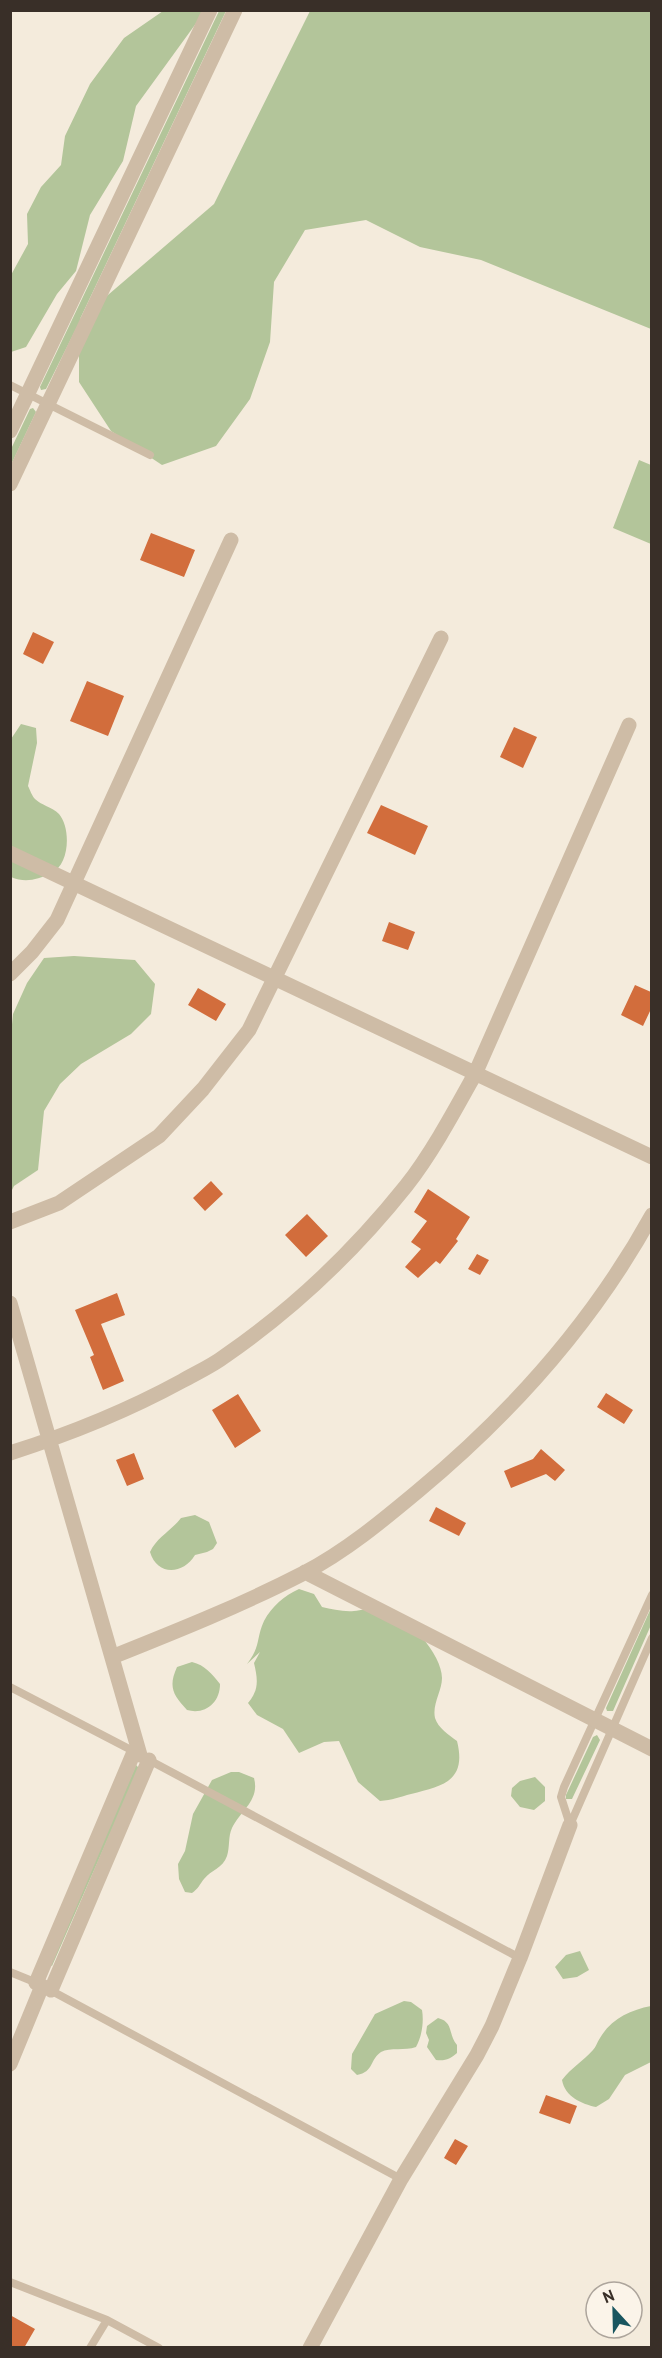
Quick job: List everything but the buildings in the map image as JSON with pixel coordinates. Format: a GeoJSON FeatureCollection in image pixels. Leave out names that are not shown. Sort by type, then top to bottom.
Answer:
{"type":"FeatureCollection","features":[{"type":"Feature","properties":{"kind":"street"},"geometry":{"type":"LineString","coordinates":[[10,431],[210,10]]}},
{"type":"Feature","properties":{"kind":"street"},"geometry":{"type":"LineString","coordinates":[[10,484],[235,10]]}},
{"type":"Feature","properties":{"kind":"street"},"geometry":{"type":"LineString","coordinates":[[10,974],[32,952],[57,920],[231,540]]}},
{"type":"Feature","properties":{"kind":"street"},"geometry":{"type":"LineString","coordinates":[[10,1222],[59,1203],[159,1136],[203,1089],[249,1030],[441,638]]}},
{"type":"Feature","properties":{"kind":"street"},"geometry":{"type":"LineString","coordinates":[[10,1453],[119,1413],[223,1358],[273,1321],[320,1280],[407,1184],[457,1107],[475,1074],[629,725]]}},
{"type":"Feature","properties":{"kind":"street"},"geometry":{"type":"LineString","coordinates":[[10,853],[651,1157]]}},
{"type":"Feature","properties":{"kind":"street"},"geometry":{"type":"LineString","coordinates":[[112,1657],[223,1611],[305,1572],[378,1525],[449,1466],[537,1379],[586,1319],[631,1253],[651,1215]]}},
{"type":"Feature","properties":{"kind":"street"},"geometry":{"type":"LineString","coordinates":[[10,1303],[141,1755],[10,2064]]}},
{"type":"Feature","properties":{"kind":"street"},"geometry":{"type":"LineString","coordinates":[[305,1572],[651,1749]]}},
{"type":"Feature","properties":{"kind":"street"},"geometry":{"type":"LineString","coordinates":[[310,2348],[401,2179],[477,2055],[492,2026],[570,1824]]}},
{"type":"Feature","properties":{"kind":"lane"},"geometry":{"type":"LineString","coordinates":[[10,385],[150,455]]}},
{"type":"Feature","properties":{"kind":"lane"},"geometry":{"type":"LineString","coordinates":[[570,1824],[561,1797],[651,1595]]}},
{"type":"Feature","properties":{"kind":"lane"},"geometry":{"type":"LineString","coordinates":[[570,1824],[651,1638]]}},
{"type":"Feature","properties":{"kind":"lane"},"geometry":{"type":"LineString","coordinates":[[10,1687],[520,1958]]}},
{"type":"Feature","properties":{"kind":"lane"},"geometry":{"type":"LineString","coordinates":[[10,1972],[43,1986],[401,2179]]}},
{"type":"Feature","properties":{"kind":"lane"},"geometry":{"type":"LineString","coordinates":[[10,2282],[107,2320],[159,2348]]}},
{"type":"Feature","properties":{"kind":"lane"},"geometry":{"type":"LineString","coordinates":[[90,2348],[107,2320]]}},
{"type":"Feature","properties":{"kind":"green space"},"geometry":{"type":"Polygon","coordinates":[[[163,11],[205,11],[136,106],[123,161],[90,215],[76,271],[57,294],[26,347],[11,352],[11,275],[28,244],[27,214],[41,187],[61,165],[65,136],[90,84],[124,38],[163,11]]]}},
{"type":"Feature","properties":{"kind":"green space"},"geometry":{"type":"Polygon","coordinates":[[[219,11],[226,11],[80,319],[214,204],[310,11],[651,11],[651,329],[481,260],[420,247],[366,220],[305,230],[274,282],[270,342],[250,399],[216,446],[162,465],[111,431],[79,382],[79,323],[46,389],[41,390],[40,387],[219,11]]]}},
{"type":"Feature","properties":{"kind":"green space"},"geometry":{"type":"Polygon","coordinates":[[[33,408],[36,412],[11,465],[11,449],[30,409],[33,408]]]}},
{"type":"Feature","properties":{"kind":"green space"},"geometry":{"type":"Polygon","coordinates":[[[639,460],[651,465],[651,544],[613,528],[639,460]]]}},
{"type":"Feature","properties":{"kind":"green space"},"geometry":{"type":"Polygon","coordinates":[[[21,724],[36,728],[37,743],[28,786],[35,799],[59,814],[63,820],[67,837],[65,855],[57,869],[31,880],[11,877],[11,739],[21,724]]]}},
{"type":"Feature","properties":{"kind":"green space"},"geometry":{"type":"Polygon","coordinates":[[[74,956],[135,960],[155,984],[151,1014],[131,1034],[81,1064],[60,1084],[44,1111],[38,1170],[14,1186],[11,1192],[10,1045],[13,1014],[27,983],[44,958],[74,956]]]}},
{"type":"Feature","properties":{"kind":"green space"},"geometry":{"type":"Polygon","coordinates":[[[195,1515],[209,1522],[217,1543],[213,1549],[195,1555],[184,1566],[171,1570],[164,1569],[153,1560],[150,1552],[160,1538],[181,1518],[195,1515]]]}},
{"type":"Feature","properties":{"kind":"green space"},"geometry":{"type":"Polygon","coordinates":[[[299,1589],[314,1594],[322,1607],[346,1611],[386,1609],[404,1619],[430,1647],[442,1678],[434,1713],[436,1722],[457,1741],[459,1754],[459,1765],[450,1780],[433,1788],[380,1801],[358,1782],[339,1741],[324,1742],[299,1753],[283,1729],[257,1715],[248,1703],[256,1689],[254,1663],[260,1652],[247,1664],[254,1652],[267,1616],[279,1602],[299,1589]]]}},
{"type":"Feature","properties":{"kind":"green space"},"geometry":{"type":"Polygon","coordinates":[[[651,1608],[651,1625],[613,1711],[607,1711],[606,1708],[651,1608]]]}},
{"type":"Feature","properties":{"kind":"green space"},"geometry":{"type":"Polygon","coordinates":[[[192,1662],[211,1673],[220,1684],[214,1702],[200,1711],[187,1710],[173,1690],[177,1667],[192,1662]]]}},
{"type":"Feature","properties":{"kind":"green space"},"geometry":{"type":"Polygon","coordinates":[[[597,1735],[600,1740],[572,1799],[566,1799],[593,1737],[597,1735]]]}},
{"type":"Feature","properties":{"kind":"green space"},"geometry":{"type":"Polygon","coordinates":[[[136,1765],[139,1768],[52,1966],[50,1965],[136,1765]]]}},
{"type":"Feature","properties":{"kind":"green space"},"geometry":{"type":"Polygon","coordinates":[[[231,1772],[239,1772],[254,1778],[252,1799],[232,1828],[225,1860],[192,1893],[185,1892],[179,1879],[178,1864],[185,1851],[193,1814],[212,1780],[231,1772]]]}},
{"type":"Feature","properties":{"kind":"green space"},"geometry":{"type":"Polygon","coordinates":[[[535,1777],[545,1787],[545,1801],[534,1810],[520,1807],[511,1796],[512,1788],[520,1781],[535,1777]]]}},
{"type":"Feature","properties":{"kind":"green space"},"geometry":{"type":"Polygon","coordinates":[[[580,1951],[589,1970],[577,1977],[563,1979],[555,1967],[566,1955],[580,1951]]]}},
{"type":"Feature","properties":{"kind":"green space"},"geometry":{"type":"Polygon","coordinates":[[[404,2001],[411,2002],[422,2010],[422,2029],[416,2047],[381,2052],[366,2071],[357,2075],[351,2069],[352,2054],[375,2014],[404,2001]]]}},
{"type":"Feature","properties":{"kind":"green space"},"geometry":{"type":"Polygon","coordinates":[[[651,2006],[651,2062],[625,2075],[609,2099],[596,2107],[580,2102],[570,2095],[562,2080],[593,2050],[604,2031],[629,2013],[651,2006]]]}},
{"type":"Feature","properties":{"kind":"green space"},"geometry":{"type":"Polygon","coordinates":[[[438,2018],[449,2026],[457,2045],[457,2053],[445,2060],[436,2060],[427,2047],[429,2040],[426,2033],[427,2026],[438,2018]]]}}]}
